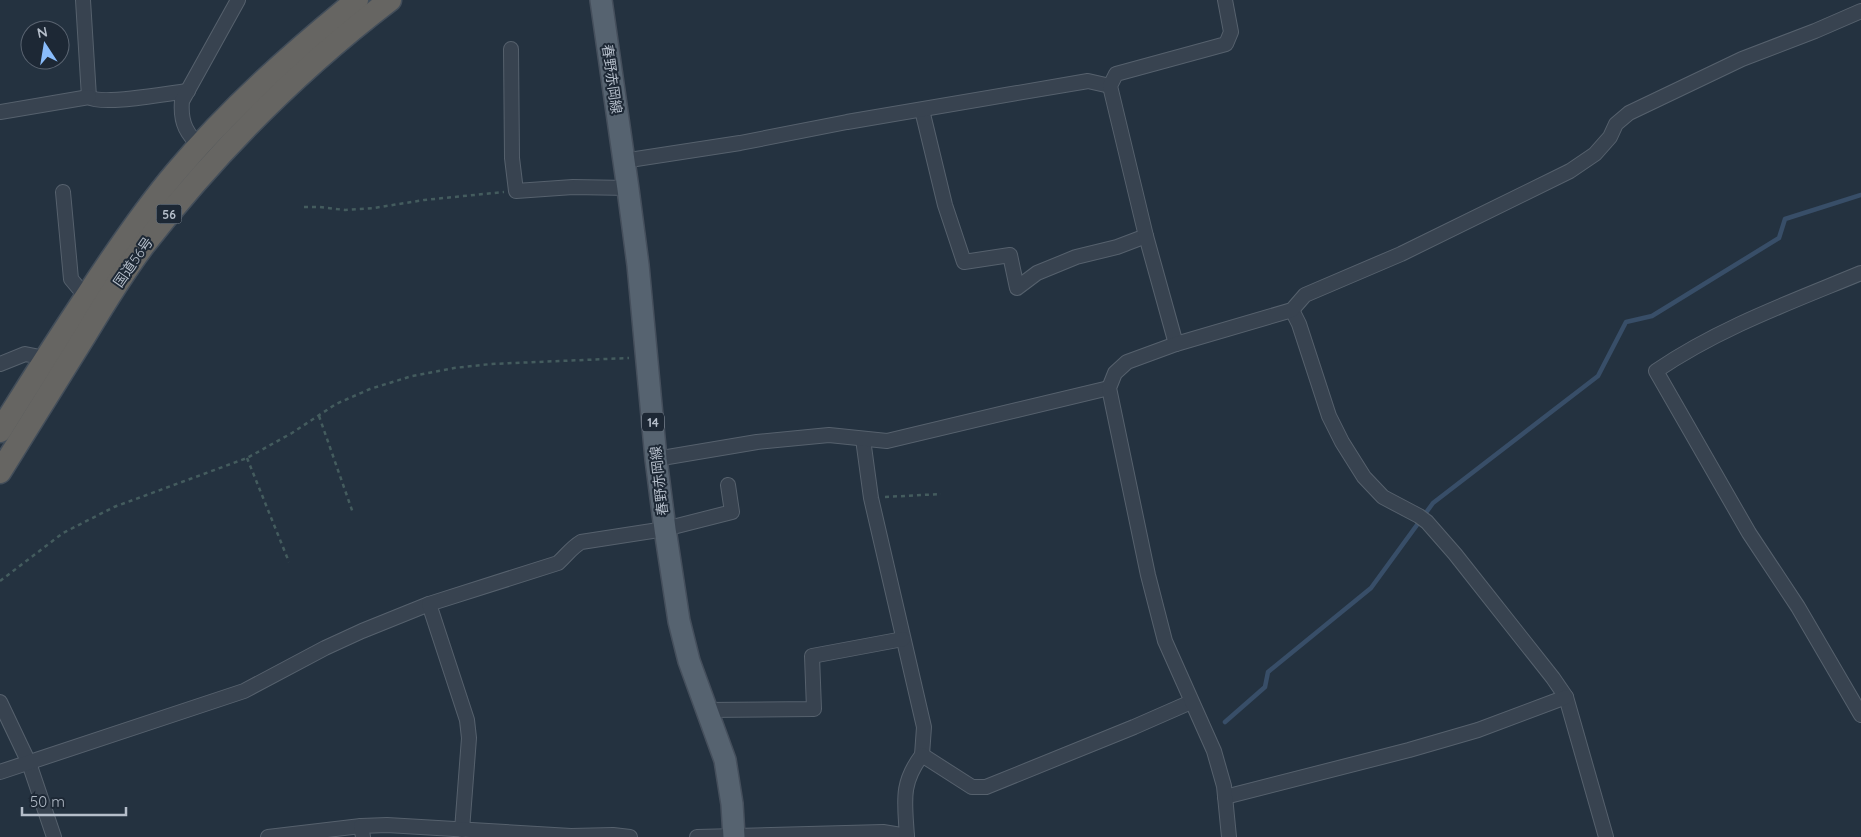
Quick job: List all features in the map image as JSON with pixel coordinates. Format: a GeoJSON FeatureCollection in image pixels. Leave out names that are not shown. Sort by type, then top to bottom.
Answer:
{"type":"FeatureCollection","features":[{"type":"Feature","properties":{"kind":"highway","name":"国道56号"},"geometry":{"type":"LineString","coordinates":[[0,472],[143,246],[249,93],[310,38],[357,0]]}},
{"type":"Feature","properties":{"kind":"highway","name":"国道56号"},"geometry":{"type":"LineString","coordinates":[[0,431],[45,358],[128,232],[206,154],[266,108],[329,51],[390,0]]}},
{"type":"Feature","properties":{"kind":"main road","name":"春野赤岡線"},"geometry":{"type":"LineString","coordinates":[[601,0],[628,188],[647,357],[656,459],[679,621],[689,661],[725,760],[732,804],[734,837]]}},
{"type":"Feature","properties":{"kind":"street"},"geometry":{"type":"LineString","coordinates":[[83,0],[89,97]]}},
{"type":"Feature","properties":{"kind":"street"},"geometry":{"type":"LineString","coordinates":[[206,154],[187,132],[181,116],[182,102],[238,0]]}},
{"type":"Feature","properties":{"kind":"street"},"geometry":{"type":"LineString","coordinates":[[1176,344],[1146,236],[1110,86],[1116,74],[1226,44],[1231,32],[1224,0]]}},
{"type":"Feature","properties":{"kind":"street"},"geometry":{"type":"LineString","coordinates":[[1230,837],[1224,786],[1214,751],[1165,641],[1148,576],[1109,388],[1115,373],[1127,362],[1176,344],[1292,310],[1305,295],[1402,254],[1570,170],[1595,154],[1610,137],[1616,124],[1628,113],[1742,59],[1861,11]]}},
{"type":"Feature","properties":{"kind":"street"},"geometry":{"type":"LineString","coordinates":[[511,49],[512,158],[516,191],[573,187],[628,188]]}},
{"type":"Feature","properties":{"kind":"street"},"geometry":{"type":"LineString","coordinates":[[623,161],[740,143],[846,122],[1088,81],[1110,86]]}},
{"type":"Feature","properties":{"kind":"street"},"geometry":{"type":"LineString","coordinates":[[0,112],[89,97],[94,100],[118,100],[188,91]]}},
{"type":"Feature","properties":{"kind":"street"},"geometry":{"type":"LineString","coordinates":[[922,110],[945,205],[964,262],[1010,255],[1017,288],[1037,273],[1052,266],[1076,257],[1117,247],[1146,236]]}},
{"type":"Feature","properties":{"kind":"street"},"geometry":{"type":"LineString","coordinates":[[63,192],[71,279],[86,297]]}},
{"type":"Feature","properties":{"kind":"street"},"geometry":{"type":"LineString","coordinates":[[1861,273],[1738,325],[1682,353],[1656,371],[1749,533],[1798,608],[1861,715]]}},
{"type":"Feature","properties":{"kind":"street"},"geometry":{"type":"LineString","coordinates":[[1292,310],[1299,324],[1329,416],[1342,442],[1364,477],[1383,497],[1423,519],[1455,554],[1566,697],[1606,837]]}},
{"type":"Feature","properties":{"kind":"street"},"geometry":{"type":"LineString","coordinates":[[0,364],[26,354],[45,358]]}},
{"type":"Feature","properties":{"kind":"street"},"geometry":{"type":"LineString","coordinates":[[656,459],[757,442],[829,435],[887,441],[1109,388]]}},
{"type":"Feature","properties":{"kind":"street"},"geometry":{"type":"LineString","coordinates":[[696,837],[883,832],[907,837],[904,792],[912,768],[922,754],[924,727],[871,498],[863,439]]}},
{"type":"Feature","properties":{"kind":"street"},"geometry":{"type":"LineString","coordinates":[[0,772],[244,691],[325,648],[362,631],[429,604],[558,563],[571,548],[581,542],[665,529],[732,512],[728,485]]}},
{"type":"Feature","properties":{"kind":"street"},"geometry":{"type":"LineString","coordinates":[[429,604],[467,720],[469,738],[462,830]]}},
{"type":"Feature","properties":{"kind":"street"},"geometry":{"type":"LineString","coordinates":[[707,710],[814,708],[812,656],[903,640]]}},
{"type":"Feature","properties":{"kind":"street"},"geometry":{"type":"LineString","coordinates":[[1226,797],[1478,730],[1566,697]]}},
{"type":"Feature","properties":{"kind":"street"},"geometry":{"type":"LineString","coordinates":[[0,702],[28,763],[54,837]]}},
{"type":"Feature","properties":{"kind":"street"},"geometry":{"type":"LineString","coordinates":[[922,754],[972,787],[986,787],[1191,702]]}},
{"type":"Feature","properties":{"kind":"street"},"geometry":{"type":"LineString","coordinates":[[268,837],[362,832],[387,825],[570,836],[613,835],[630,837]]}},
{"type":"Feature","properties":{"kind":"path"},"geometry":{"type":"LineString","coordinates":[[304,207],[345,210],[516,191]]}},
{"type":"Feature","properties":{"kind":"path"},"geometry":{"type":"LineString","coordinates":[[0,581],[63,532],[114,507],[247,458],[292,434],[336,404],[370,390],[412,376],[454,368],[491,364],[647,357]]}},
{"type":"Feature","properties":{"kind":"path"},"geometry":{"type":"LineString","coordinates":[[318,416],[353,513]]}},
{"type":"Feature","properties":{"kind":"path"},"geometry":{"type":"LineString","coordinates":[[247,458],[289,562]]}},
{"type":"Feature","properties":{"kind":"path"},"geometry":{"type":"LineString","coordinates":[[871,498],[941,494]]}},
{"type":"Feature","properties":{"kind":"waterway"},"geometry":{"type":"LineString","coordinates":[[1225,722],[1265,687],[1268,672],[1371,588],[1433,503],[1598,376],[1626,322],[1652,316],[1779,238],[1785,219],[1861,195]]}}]}
